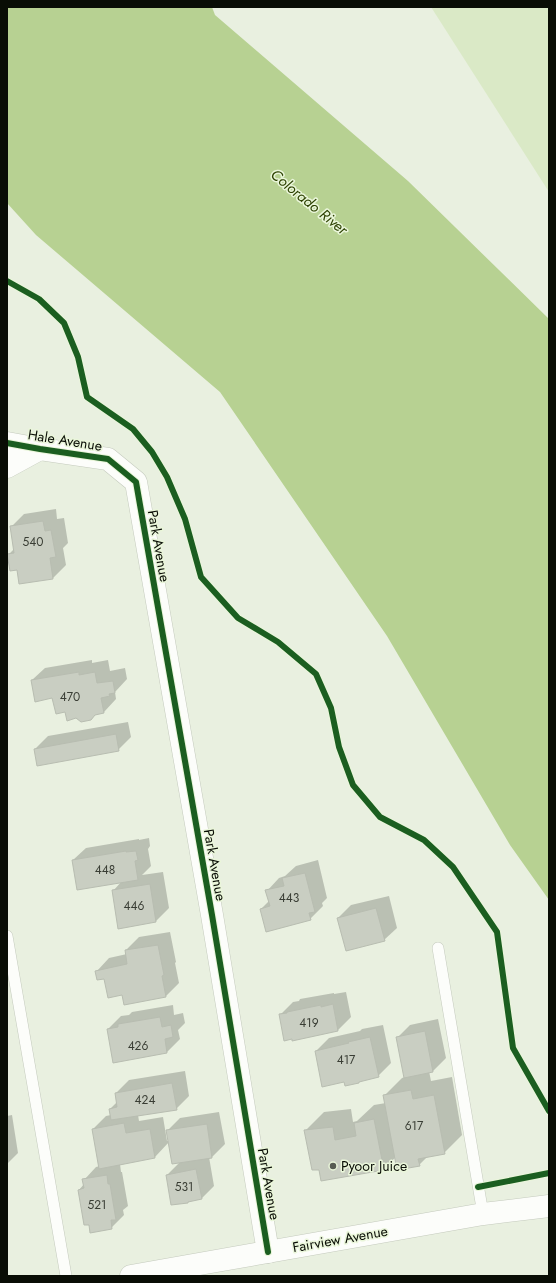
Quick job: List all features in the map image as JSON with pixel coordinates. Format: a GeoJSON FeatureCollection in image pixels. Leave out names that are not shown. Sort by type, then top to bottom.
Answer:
{"type":"FeatureCollection","features":[{"type":"Feature","properties":{"kind":"street","name":"Hale Avenue"},"geometry":{"type":"LineString","coordinates":[[7,443],[108,459],[136,482]]}},
{"type":"Feature","properties":{"kind":"street","name":"Hale Avenue"},"geometry":{"type":"LineString","coordinates":[[7,467],[40,449]]}},
{"type":"Feature","properties":{"kind":"street","name":"Park Avenue"},"geometry":{"type":"LineString","coordinates":[[136,482],[212,915],[268,1252]]}},
{"type":"Feature","properties":{"kind":"street","name":"Fairview Avenue"},"geometry":{"type":"LineString","coordinates":[[131,1276],[483,1214],[549,1206]]}},
{"type":"Feature","properties":{"kind":"lane"},"geometry":{"type":"LineString","coordinates":[[7,936],[66,1276]]}},
{"type":"Feature","properties":{"kind":"lane"},"geometry":{"type":"LineString","coordinates":[[438,948],[483,1214]]}},
{"type":"Feature","properties":{"kind":"path"},"geometry":{"type":"LineString","coordinates":[[478,1186],[549,1173]]}},
{"type":"Feature","properties":{"kind":"shaded area"},"geometry":{"type":"Polygon","coordinates":[[[431,7],[549,7],[549,192],[431,7]]]}},
{"type":"Feature","properties":{"kind":"water","name":"Colorado River"},"geometry":{"type":"Polygon","coordinates":[[[7,7],[212,7],[215,15],[408,181],[549,319],[549,900],[510,845],[387,636],[220,392],[36,235],[7,203],[7,7]]]}},
{"type":"Feature","properties":{"kind":"building"},"geometry":{"type":"Polygon","coordinates":[[[43,521],[45,531],[51,530],[56,557],[50,558],[53,579],[19,584],[17,570],[10,571],[7,554],[14,553],[10,526],[43,521]]]}},
{"type":"Feature","properties":{"kind":"building"},"geometry":{"type":"Polygon","coordinates":[[[79,672],[79,675],[95,672],[97,683],[113,681],[115,693],[101,698],[104,713],[95,715],[91,720],[81,722],[76,718],[67,721],[65,712],[56,714],[52,698],[35,702],[31,680],[79,672]]]}},
{"type":"Feature","properties":{"kind":"building"},"geometry":{"type":"Polygon","coordinates":[[[116,734],[119,751],[37,766],[34,749],[116,734]]]}},
{"type":"Feature","properties":{"kind":"building"},"geometry":{"type":"Polygon","coordinates":[[[126,851],[136,851],[138,860],[135,861],[138,880],[77,890],[72,860],[126,851]]]}},
{"type":"Feature","properties":{"kind":"building"},"geometry":{"type":"Polygon","coordinates":[[[305,873],[315,912],[309,913],[311,920],[266,932],[260,909],[270,906],[265,890],[284,886],[282,878],[305,873]]]}},
{"type":"Feature","properties":{"kind":"building"},"geometry":{"type":"Polygon","coordinates":[[[150,884],[156,922],[118,929],[112,890],[150,884]]]}},
{"type":"Feature","properties":{"kind":"building"},"geometry":{"type":"Polygon","coordinates":[[[376,908],[385,941],[346,951],[337,918],[376,908]]]}},
{"type":"Feature","properties":{"kind":"building"},"geometry":{"type":"Polygon","coordinates":[[[158,945],[164,975],[162,976],[166,997],[124,1005],[122,995],[108,998],[104,979],[97,980],[95,971],[127,964],[125,950],[158,945]]]}},
{"type":"Feature","properties":{"kind":"building"},"geometry":{"type":"Polygon","coordinates":[[[333,1004],[338,1031],[292,1041],[292,1039],[284,1041],[279,1014],[321,1005],[321,1007],[333,1004]]]}},
{"type":"Feature","properties":{"kind":"building"},"geometry":{"type":"Polygon","coordinates":[[[160,1017],[162,1027],[171,1025],[173,1037],[165,1039],[167,1053],[113,1063],[107,1029],[118,1027],[118,1024],[160,1017]]]}},
{"type":"Feature","properties":{"kind":"building"},"geometry":{"type":"Polygon","coordinates":[[[425,1031],[433,1072],[404,1078],[396,1037],[425,1031]]]}},
{"type":"Feature","properties":{"kind":"building"},"geometry":{"type":"Polygon","coordinates":[[[370,1037],[379,1077],[345,1086],[344,1082],[322,1087],[315,1051],[370,1037]]]}},
{"type":"Feature","properties":{"kind":"building"},"geometry":{"type":"Polygon","coordinates":[[[172,1083],[177,1110],[111,1120],[109,1109],[117,1107],[115,1093],[172,1083]]]}},
{"type":"Feature","properties":{"kind":"building"},"geometry":{"type":"Polygon","coordinates":[[[411,1090],[413,1099],[434,1095],[445,1154],[418,1159],[420,1166],[397,1170],[383,1095],[411,1090]]]}},
{"type":"Feature","properties":{"kind":"building"},"geometry":{"type":"Polygon","coordinates":[[[374,1119],[384,1170],[321,1181],[319,1170],[312,1170],[304,1130],[333,1127],[335,1140],[356,1136],[354,1123],[374,1119]]]}},
{"type":"Feature","properties":{"kind":"building"},"geometry":{"type":"Polygon","coordinates":[[[124,1123],[126,1133],[150,1129],[155,1158],[99,1169],[92,1129],[124,1123]]]}},
{"type":"Feature","properties":{"kind":"building"},"geometry":{"type":"Polygon","coordinates":[[[207,1124],[212,1158],[172,1164],[166,1130],[207,1124]]]}},
{"type":"Feature","properties":{"kind":"building"},"geometry":{"type":"Polygon","coordinates":[[[196,1169],[202,1199],[188,1203],[171,1205],[166,1175],[196,1169]]]}},
{"type":"Feature","properties":{"kind":"building"},"geometry":{"type":"Polygon","coordinates":[[[107,1175],[116,1220],[111,1220],[112,1229],[90,1233],[89,1225],[84,1225],[78,1190],[84,1188],[82,1179],[107,1175]]]}},
{"type":"Feature","properties":{"kind":"cycle path"},"geometry":{"type":"LineString","coordinates":[[7,281],[39,299],[64,323],[78,357],[87,397],[133,429],[152,452],[167,477],[185,519],[201,577],[238,618],[278,642],[316,674],[331,708],[339,747],[353,785],[380,817],[424,840],[453,867],[497,932],[513,1048],[549,1111]]}},
{"type":"Feature","properties":{"kind":"cycle path"},"geometry":{"type":"LineString","coordinates":[[7,443],[108,459],[136,482],[212,915],[268,1252]]}},
{"type":"Feature","properties":{"kind":"cycle path"},"geometry":{"type":"LineString","coordinates":[[478,1187],[549,1173]]}},
{"type":"Feature","properties":{"kind":"place","name":"Pyoor Juice"},"geometry":{"type":"Point","coordinates":[333,1166]}}]}
